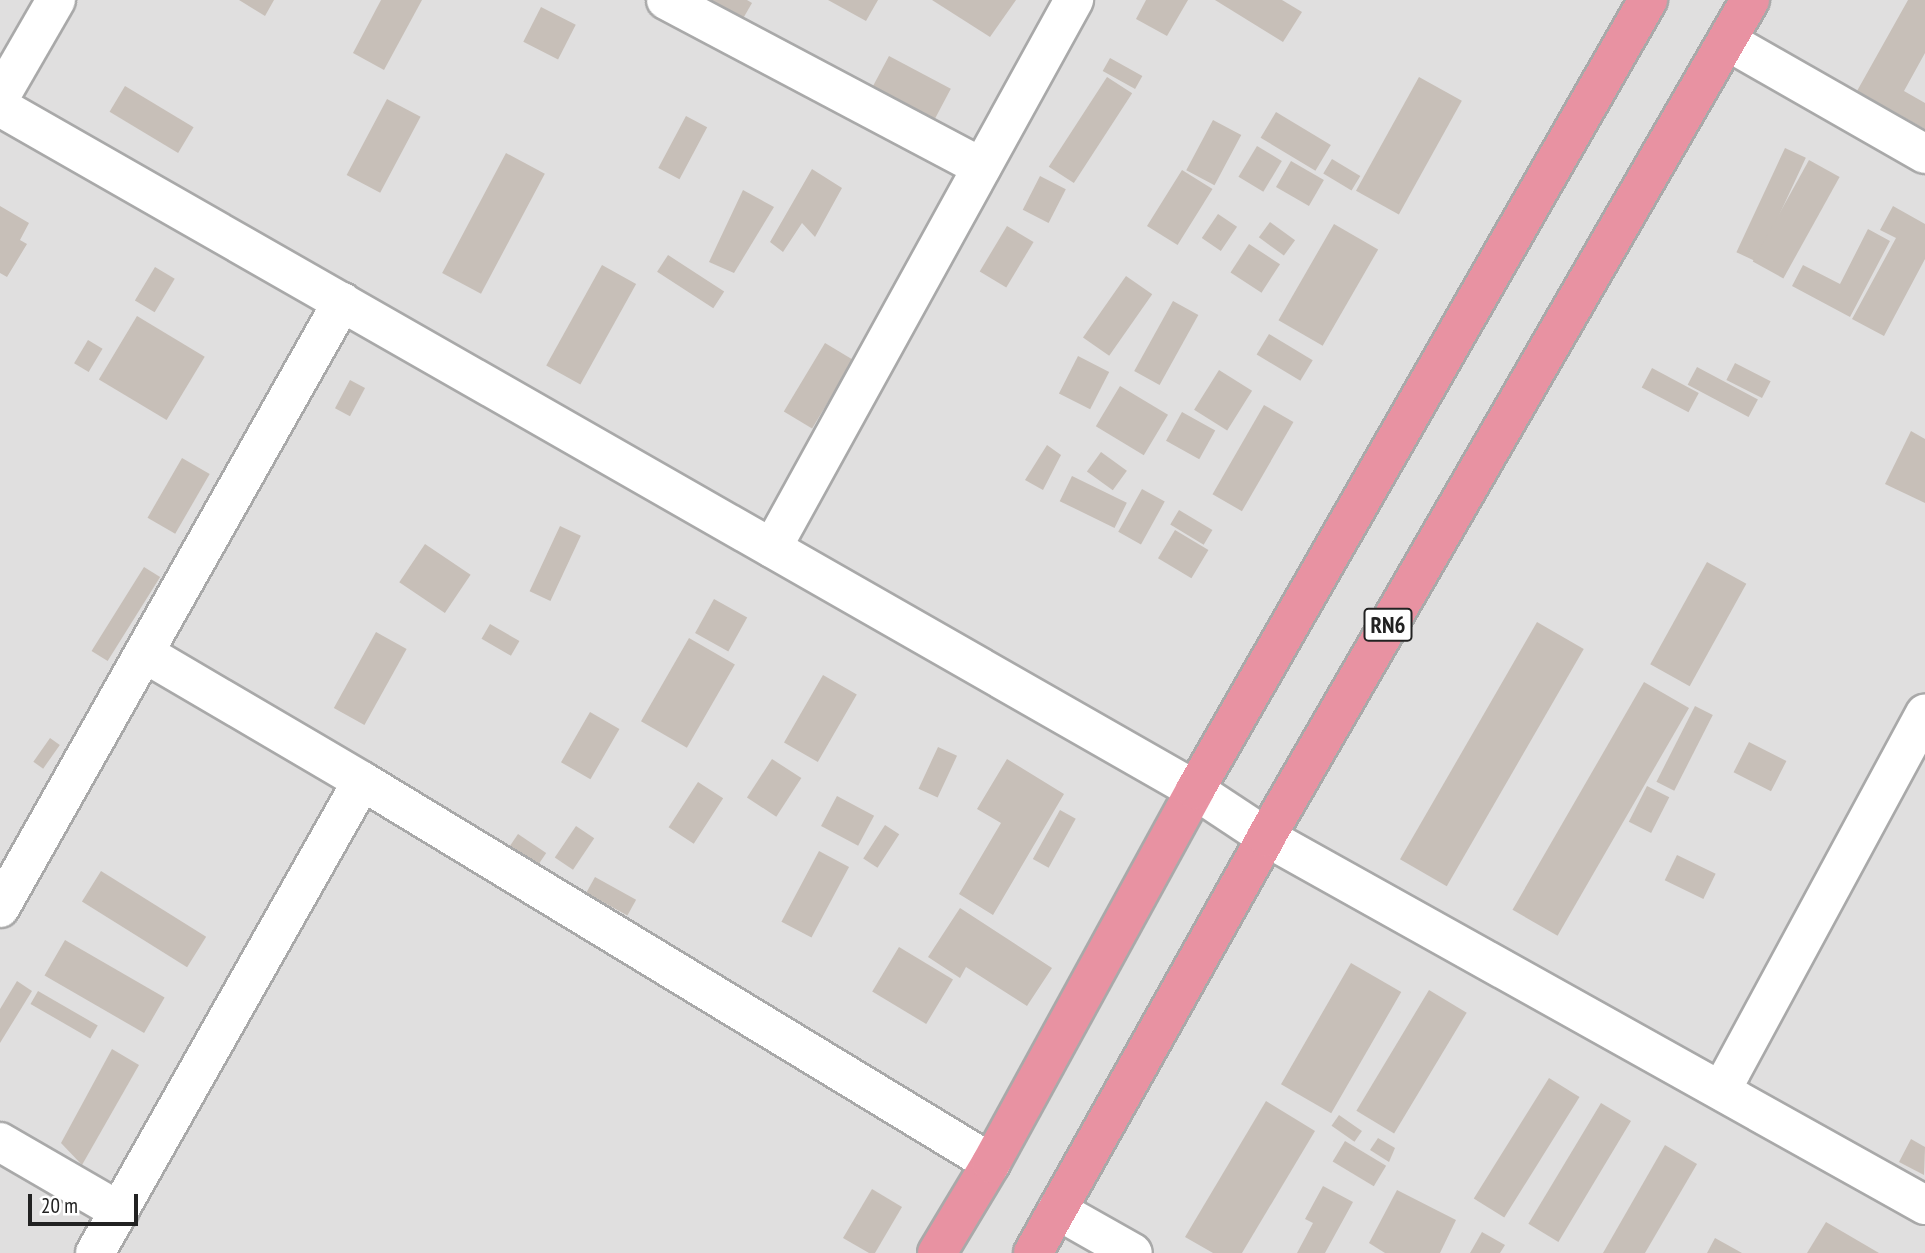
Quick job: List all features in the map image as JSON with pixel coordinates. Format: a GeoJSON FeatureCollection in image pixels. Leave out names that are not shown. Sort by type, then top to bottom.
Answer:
{"type":"FeatureCollection","features":[{"type":"Feature","properties":{"kind":"highway"},"geometry":{"type":"LineString","coordinates":[[937,1253],[991,1163],[1195,790],[1648,0]]}},
{"type":"Feature","properties":{"kind":"highway","name":"RN6"},"geometry":{"type":"LineString","coordinates":[[1033,1253],[1266,837],[1750,0]]}},
{"type":"Feature","properties":{"kind":"street"},"geometry":{"type":"LineString","coordinates":[[0,97],[56,0]]}},
{"type":"Feature","properties":{"kind":"street"},"geometry":{"type":"LineString","coordinates":[[666,0],[981,167]]}},
{"type":"Feature","properties":{"kind":"street"},"geometry":{"type":"LineString","coordinates":[[772,548],[1074,0]]}},
{"type":"Feature","properties":{"kind":"street"},"geometry":{"type":"LineString","coordinates":[[1727,41],[1925,154]]}},
{"type":"Feature","properties":{"kind":"street"},"geometry":{"type":"LineString","coordinates":[[0,107],[1195,790],[1266,837],[1722,1089],[1925,1205]]}},
{"type":"Feature","properties":{"kind":"street"},"geometry":{"type":"LineString","coordinates":[[0,908],[342,302]]}},
{"type":"Feature","properties":{"kind":"street"},"geometry":{"type":"LineString","coordinates":[[144,653],[362,781],[991,1163]]}},
{"type":"Feature","properties":{"kind":"street"},"geometry":{"type":"LineString","coordinates":[[1722,1089],[1925,713]]}},
{"type":"Feature","properties":{"kind":"street"},"geometry":{"type":"LineString","coordinates":[[95,1253],[362,781]]}},
{"type":"Feature","properties":{"kind":"street"},"geometry":{"type":"LineString","coordinates":[[0,1142],[119,1211]]}},
{"type":"Feature","properties":{"kind":"street"},"geometry":{"type":"LineString","coordinates":[[1057,1210],[1133,1253]]}},
{"type":"Feature","properties":{"kind":"shaded area"},"geometry":{"type":"Polygon","coordinates":[[[0,0],[1925,0],[1925,1253],[0,1253],[0,0]]]}},
{"type":"Feature","properties":{"kind":"building"},"geometry":{"type":"Polygon","coordinates":[[[239,0],[274,0],[265,16],[239,0]]]}},
{"type":"Feature","properties":{"kind":"building"},"geometry":{"type":"Polygon","coordinates":[[[381,0],[422,0],[384,70],[353,53],[381,0]]]}},
{"type":"Feature","properties":{"kind":"building"},"geometry":{"type":"Polygon","coordinates":[[[701,0],[747,0],[752,3],[741,22],[701,0]]]}},
{"type":"Feature","properties":{"kind":"building"},"geometry":{"type":"Polygon","coordinates":[[[828,0],[878,0],[866,21],[828,0]]]}},
{"type":"Feature","properties":{"kind":"building"},"geometry":{"type":"Polygon","coordinates":[[[932,0],[1016,0],[990,37],[932,0]]]}},
{"type":"Feature","properties":{"kind":"building"},"geometry":{"type":"Polygon","coordinates":[[[1146,0],[1188,0],[1167,36],[1136,19],[1146,0]]]}},
{"type":"Feature","properties":{"kind":"building"},"geometry":{"type":"Polygon","coordinates":[[[1215,0],[1282,0],[1302,12],[1283,42],[1215,0]]]}},
{"type":"Feature","properties":{"kind":"building"},"geometry":{"type":"Polygon","coordinates":[[[1908,0],[1925,0],[1925,53],[1904,91],[1925,103],[1925,129],[1857,91],[1908,0]]]}},
{"type":"Feature","properties":{"kind":"building"},"geometry":{"type":"Polygon","coordinates":[[[541,7],[576,25],[558,59],[523,42],[541,7]]]}},
{"type":"Feature","properties":{"kind":"building"},"geometry":{"type":"Polygon","coordinates":[[[889,56],[951,89],[933,122],[871,90],[889,56]]]}},
{"type":"Feature","properties":{"kind":"building"},"geometry":{"type":"Polygon","coordinates":[[[1110,58],[1142,76],[1135,89],[1103,71],[1110,58]]]}},
{"type":"Feature","properties":{"kind":"building"},"geometry":{"type":"Polygon","coordinates":[[[1107,77],[1132,93],[1074,183],[1049,167],[1107,77]]]}},
{"type":"Feature","properties":{"kind":"building"},"geometry":{"type":"Polygon","coordinates":[[[1419,77],[1462,101],[1399,214],[1356,191],[1419,77]]]}},
{"type":"Feature","properties":{"kind":"building"},"geometry":{"type":"Polygon","coordinates":[[[125,86],[194,127],[178,153],[110,112],[125,86]]]}},
{"type":"Feature","properties":{"kind":"building"},"geometry":{"type":"Polygon","coordinates":[[[387,99],[421,117],[380,193],[347,175],[387,99]]]}},
{"type":"Feature","properties":{"kind":"building"},"geometry":{"type":"Polygon","coordinates":[[[1276,112],[1331,145],[1315,171],[1261,138],[1276,112]]]}},
{"type":"Feature","properties":{"kind":"building"},"geometry":{"type":"Polygon","coordinates":[[[686,116],[707,127],[679,179],[658,168],[686,116]]]}},
{"type":"Feature","properties":{"kind":"building"},"geometry":{"type":"Polygon","coordinates":[[[1213,120],[1241,135],[1214,185],[1186,170],[1213,120]]]}},
{"type":"Feature","properties":{"kind":"building"},"geometry":{"type":"Polygon","coordinates":[[[1257,146],[1282,161],[1263,192],[1238,177],[1257,146]]]}},
{"type":"Feature","properties":{"kind":"building"},"geometry":{"type":"Polygon","coordinates":[[[1785,148],[1806,158],[1757,262],[1736,252],[1785,148]]]}},
{"type":"Feature","properties":{"kind":"building"},"geometry":{"type":"Polygon","coordinates":[[[506,153],[545,174],[481,294],[442,273],[506,153]]]}},
{"type":"Feature","properties":{"kind":"building"},"geometry":{"type":"Polygon","coordinates":[[[1332,159],[1360,176],[1352,191],[1323,174],[1332,159]]]}},
{"type":"Feature","properties":{"kind":"building"},"geometry":{"type":"Polygon","coordinates":[[[1809,160],[1840,177],[1783,278],[1753,261],[1809,160]]]}},
{"type":"Feature","properties":{"kind":"building"},"geometry":{"type":"Polygon","coordinates":[[[1291,161],[1324,180],[1309,206],[1276,187],[1291,161]]]}},
{"type":"Feature","properties":{"kind":"building"},"geometry":{"type":"Polygon","coordinates":[[[812,169],[842,188],[815,237],[802,223],[783,252],[770,242],[812,169]]]}},
{"type":"Feature","properties":{"kind":"building"},"geometry":{"type":"Polygon","coordinates":[[[1182,170],[1213,189],[1178,245],[1147,226],[1182,170]]]}},
{"type":"Feature","properties":{"kind":"building"},"geometry":{"type":"Polygon","coordinates":[[[1040,176],[1066,189],[1049,223],[1023,210],[1040,176]]]}},
{"type":"Feature","properties":{"kind":"building"},"geometry":{"type":"Polygon","coordinates":[[[743,190],[774,207],[734,273],[709,262],[743,190]]]}},
{"type":"Feature","properties":{"kind":"building"},"geometry":{"type":"Polygon","coordinates":[[[0,206],[29,223],[20,240],[27,244],[7,277],[0,273],[0,206]]]}},
{"type":"Feature","properties":{"kind":"building"},"geometry":{"type":"Polygon","coordinates":[[[1893,206],[1925,224],[1925,259],[1884,336],[1852,319],[1896,238],[1880,230],[1893,206]]]}},
{"type":"Feature","properties":{"kind":"building"},"geometry":{"type":"Polygon","coordinates":[[[1218,214],[1237,227],[1221,251],[1202,238],[1218,214]]]}},
{"type":"Feature","properties":{"kind":"building"},"geometry":{"type":"Polygon","coordinates":[[[1270,222],[1295,240],[1284,256],[1259,237],[1270,222]]]}},
{"type":"Feature","properties":{"kind":"building"},"geometry":{"type":"Polygon","coordinates":[[[1334,224],[1378,250],[1323,346],[1278,320],[1334,224]]]}},
{"type":"Feature","properties":{"kind":"building"},"geometry":{"type":"Polygon","coordinates":[[[1007,226],[1034,242],[1006,287],[980,271],[1007,226]]]}},
{"type":"Feature","properties":{"kind":"building"},"geometry":{"type":"Polygon","coordinates":[[[1868,229],[1890,241],[1850,317],[1792,286],[1803,265],[1840,284],[1868,229]]]}},
{"type":"Feature","properties":{"kind":"building"},"geometry":{"type":"Polygon","coordinates":[[[1249,244],[1280,264],[1262,293],[1230,273],[1249,244]]]}},
{"type":"Feature","properties":{"kind":"building"},"geometry":{"type":"Polygon","coordinates":[[[668,255],[724,291],[713,308],[657,272],[668,255]]]}},
{"type":"Feature","properties":{"kind":"building"},"geometry":{"type":"Polygon","coordinates":[[[602,265],[636,284],[580,384],[546,366],[602,265]]]}},
{"type":"Feature","properties":{"kind":"building"},"geometry":{"type":"Polygon","coordinates":[[[155,267],[175,279],[155,312],[135,300],[155,267]]]}},
{"type":"Feature","properties":{"kind":"building"},"geometry":{"type":"Polygon","coordinates":[[[1126,276],[1152,294],[1109,356],[1083,337],[1126,276]]]}},
{"type":"Feature","properties":{"kind":"building"},"geometry":{"type":"Polygon","coordinates":[[[1173,301],[1198,315],[1160,385],[1134,371],[1173,301]]]}},
{"type":"Feature","properties":{"kind":"building"},"geometry":{"type":"Polygon","coordinates":[[[137,316],[205,357],[167,420],[99,379],[137,316]]]}},
{"type":"Feature","properties":{"kind":"building"},"geometry":{"type":"Polygon","coordinates":[[[1269,334],[1313,360],[1300,381],[1257,355],[1269,334]]]}},
{"type":"Feature","properties":{"kind":"building"},"geometry":{"type":"Polygon","coordinates":[[[88,340],[103,349],[89,372],[74,363],[88,340]]]}},
{"type":"Feature","properties":{"kind":"building"},"geometry":{"type":"Polygon","coordinates":[[[825,343],[853,360],[812,429],[784,412],[825,343]]]}},
{"type":"Feature","properties":{"kind":"building"},"geometry":{"type":"Polygon","coordinates":[[[1078,356],[1109,372],[1090,409],[1059,393],[1078,356]]]}},
{"type":"Feature","properties":{"kind":"building"},"geometry":{"type":"Polygon","coordinates":[[[1735,363],[1771,381],[1762,398],[1726,380],[1735,363]]]}},
{"type":"Feature","properties":{"kind":"building"},"geometry":{"type":"Polygon","coordinates":[[[1697,367],[1758,399],[1749,417],[1688,385],[1697,367]]]}},
{"type":"Feature","properties":{"kind":"building"},"geometry":{"type":"Polygon","coordinates":[[[1652,368],[1699,393],[1688,412],[1642,387],[1652,368]]]}},
{"type":"Feature","properties":{"kind":"building"},"geometry":{"type":"Polygon","coordinates":[[[1219,370],[1252,391],[1227,431],[1194,410],[1219,370]]]}},
{"type":"Feature","properties":{"kind":"building"},"geometry":{"type":"Polygon","coordinates":[[[350,380],[365,388],[350,416],[335,408],[350,380]]]}},
{"type":"Feature","properties":{"kind":"building"},"geometry":{"type":"Polygon","coordinates":[[[1120,386],[1168,415],[1144,455],[1096,426],[1120,386]]]}},
{"type":"Feature","properties":{"kind":"building"},"geometry":{"type":"Polygon","coordinates":[[[1264,405],[1293,422],[1242,511],[1212,494],[1264,405]]]}},
{"type":"Feature","properties":{"kind":"building"},"geometry":{"type":"Polygon","coordinates":[[[1182,412],[1215,430],[1199,459],[1166,441],[1182,412]]]}},
{"type":"Feature","properties":{"kind":"building"},"geometry":{"type":"Polygon","coordinates":[[[1911,431],[1925,439],[1925,503],[1885,484],[1911,431]]]}},
{"type":"Feature","properties":{"kind":"building"},"geometry":{"type":"Polygon","coordinates":[[[1047,445],[1061,455],[1043,490],[1025,480],[1047,445]]]}},
{"type":"Feature","properties":{"kind":"building"},"geometry":{"type":"Polygon","coordinates":[[[1101,452],[1127,471],[1113,490],[1087,471],[1101,452]]]}},
{"type":"Feature","properties":{"kind":"building"},"geometry":{"type":"Polygon","coordinates":[[[182,458],[210,474],[175,534],[148,518],[182,458]]]}},
{"type":"Feature","properties":{"kind":"building"},"geometry":{"type":"Polygon","coordinates":[[[1072,476],[1127,503],[1115,528],[1060,501],[1072,476]]]}},
{"type":"Feature","properties":{"kind":"building"},"geometry":{"type":"Polygon","coordinates":[[[1142,489],[1165,502],[1141,544],[1118,532],[1142,489]]]}},
{"type":"Feature","properties":{"kind":"building"},"geometry":{"type":"Polygon","coordinates":[[[1179,510],[1212,530],[1204,545],[1170,525],[1179,510]]]}},
{"type":"Feature","properties":{"kind":"building"},"geometry":{"type":"Polygon","coordinates":[[[560,526],[581,536],[550,601],[530,591],[560,526]]]}},
{"type":"Feature","properties":{"kind":"building"},"geometry":{"type":"Polygon","coordinates":[[[1175,530],[1208,550],[1191,578],[1158,558],[1175,530]]]}},
{"type":"Feature","properties":{"kind":"building"},"geometry":{"type":"Polygon","coordinates":[[[425,544],[471,575],[445,613],[399,582],[425,544]]]}},
{"type":"Feature","properties":{"kind":"building"},"geometry":{"type":"Polygon","coordinates":[[[1707,562],[1746,584],[1690,686],[1650,664],[1707,562]]]}},
{"type":"Feature","properties":{"kind":"building"},"geometry":{"type":"Polygon","coordinates":[[[144,567],[160,577],[108,661],[92,651],[144,567]]]}},
{"type":"Feature","properties":{"kind":"building"},"geometry":{"type":"Polygon","coordinates":[[[714,599],[747,617],[728,652],[695,633],[714,599]]]}},
{"type":"Feature","properties":{"kind":"building"},"geometry":{"type":"Polygon","coordinates":[[[1537,622],[1584,649],[1447,886],[1400,859],[1537,622]]]}},
{"type":"Feature","properties":{"kind":"building"},"geometry":{"type":"Polygon","coordinates":[[[490,624],[519,641],[511,656],[482,639],[490,624]]]}},
{"type":"Feature","properties":{"kind":"building"},"geometry":{"type":"Polygon","coordinates":[[[376,632],[407,649],[364,725],[334,708],[376,632]]]}},
{"type":"Feature","properties":{"kind":"building"},"geometry":{"type":"Polygon","coordinates":[[[689,638],[735,664],[687,748],[641,721],[689,638]]]}},
{"type":"Feature","properties":{"kind":"building"},"geometry":{"type":"Polygon","coordinates":[[[823,675],[857,694],[818,762],[784,743],[823,675]]]}},
{"type":"Feature","properties":{"kind":"building"},"geometry":{"type":"Polygon","coordinates":[[[1644,682],[1689,708],[1558,936],[1512,910],[1644,682]]]}},
{"type":"Feature","properties":{"kind":"building"},"geometry":{"type":"Polygon","coordinates":[[[1695,706],[1713,715],[1674,791],[1656,782],[1695,706]]]}},
{"type":"Feature","properties":{"kind":"building"},"geometry":{"type":"Polygon","coordinates":[[[590,712],[619,729],[590,779],[561,762],[590,712]]]}},
{"type":"Feature","properties":{"kind":"building"},"geometry":{"type":"Polygon","coordinates":[[[50,738],[60,745],[43,769],[33,762],[50,738]]]}},
{"type":"Feature","properties":{"kind":"building"},"geometry":{"type":"Polygon","coordinates":[[[1749,742],[1786,761],[1771,791],[1734,772],[1749,742]]]}},
{"type":"Feature","properties":{"kind":"building"},"geometry":{"type":"Polygon","coordinates":[[[938,747],[957,756],[938,798],[919,789],[938,747]]]}},
{"type":"Feature","properties":{"kind":"building"},"geometry":{"type":"Polygon","coordinates":[[[772,759],[801,778],[776,817],[747,798],[772,759]]]}},
{"type":"Feature","properties":{"kind":"building"},"geometry":{"type":"Polygon","coordinates":[[[1007,759],[1064,794],[993,915],[959,894],[1001,823],[977,809],[1007,759]]]}},
{"type":"Feature","properties":{"kind":"building"},"geometry":{"type":"Polygon","coordinates":[[[698,782],[723,798],[694,844],[669,827],[698,782]]]}},
{"type":"Feature","properties":{"kind":"building"},"geometry":{"type":"Polygon","coordinates":[[[1647,786],[1669,797],[1651,833],[1629,822],[1647,786]]]}},
{"type":"Feature","properties":{"kind":"building"},"geometry":{"type":"Polygon","coordinates":[[[837,796],[874,816],[858,846],[821,826],[837,796]]]}},
{"type":"Feature","properties":{"kind":"building"},"geometry":{"type":"Polygon","coordinates":[[[1060,810],[1076,819],[1049,868],[1033,859],[1060,810]]]}},
{"type":"Feature","properties":{"kind":"building"},"geometry":{"type":"Polygon","coordinates":[[[885,825],[899,834],[877,868],[863,859],[885,825]]]}},
{"type":"Feature","properties":{"kind":"building"},"geometry":{"type":"Polygon","coordinates":[[[576,826],[594,838],[573,870],[555,858],[576,826]]]}},
{"type":"Feature","properties":{"kind":"building"},"geometry":{"type":"Polygon","coordinates":[[[518,834],[546,853],[537,866],[509,847],[518,834]]]}},
{"type":"Feature","properties":{"kind":"building"},"geometry":{"type":"Polygon","coordinates":[[[819,851],[849,867],[811,938],[781,922],[819,851]]]}},
{"type":"Feature","properties":{"kind":"building"},"geometry":{"type":"Polygon","coordinates":[[[1677,855],[1716,874],[1703,899],[1665,880],[1677,855]]]}},
{"type":"Feature","properties":{"kind":"building"},"geometry":{"type":"Polygon","coordinates":[[[101,871],[206,937],[187,967],[82,902],[101,871]]]}},
{"type":"Feature","properties":{"kind":"building"},"geometry":{"type":"Polygon","coordinates":[[[595,877],[636,900],[627,916],[586,893],[595,877]]]}},
{"type":"Feature","properties":{"kind":"building"},"geometry":{"type":"Polygon","coordinates":[[[960,908],[1052,968],[1027,1006],[966,967],[960,978],[928,957],[960,908]]]}},
{"type":"Feature","properties":{"kind":"building"},"geometry":{"type":"Polygon","coordinates":[[[65,940],[165,998],[144,1033],[44,976],[65,940]]]}},
{"type":"Feature","properties":{"kind":"building"},"geometry":{"type":"Polygon","coordinates":[[[899,947],[953,979],[926,1024],[872,992],[899,947]]]}},
{"type":"Feature","properties":{"kind":"building"},"geometry":{"type":"Polygon","coordinates":[[[1351,963],[1401,992],[1331,1113],[1281,1084],[1351,963]]]}},
{"type":"Feature","properties":{"kind":"building"},"geometry":{"type":"Polygon","coordinates":[[[17,981],[32,991],[0,1043],[0,1009],[17,981]]]}},
{"type":"Feature","properties":{"kind":"building"},"geometry":{"type":"Polygon","coordinates":[[[1429,990],[1467,1013],[1394,1134],[1356,1111],[1429,990]]]}},
{"type":"Feature","properties":{"kind":"building"},"geometry":{"type":"Polygon","coordinates":[[[38,991],[98,1026],[90,1038],[30,1004],[38,991]]]}},
{"type":"Feature","properties":{"kind":"building"},"geometry":{"type":"Polygon","coordinates":[[[112,1049],[139,1065],[82,1165],[61,1143],[112,1049]]]}},
{"type":"Feature","properties":{"kind":"building"},"geometry":{"type":"Polygon","coordinates":[[[1549,1078],[1580,1097],[1504,1217],[1474,1198],[1549,1078]]]}},
{"type":"Feature","properties":{"kind":"building"},"geometry":{"type":"Polygon","coordinates":[[[1266,1101],[1315,1131],[1242,1253],[1213,1253],[1185,1237],[1266,1101]]]}},
{"type":"Feature","properties":{"kind":"building"},"geometry":{"type":"Polygon","coordinates":[[[1601,1103],[1631,1121],[1558,1242],[1528,1224],[1601,1103]]]}},
{"type":"Feature","properties":{"kind":"building"},"geometry":{"type":"Polygon","coordinates":[[[1339,1115],[1362,1131],[1354,1142],[1332,1126],[1339,1115]]]}},
{"type":"Feature","properties":{"kind":"building"},"geometry":{"type":"Polygon","coordinates":[[[1378,1138],[1395,1148],[1389,1162],[1370,1150],[1378,1138]]]}},
{"type":"Feature","properties":{"kind":"building"},"geometry":{"type":"Polygon","coordinates":[[[1911,1139],[1925,1147],[1924,1175],[1899,1162],[1911,1139]]]}},
{"type":"Feature","properties":{"kind":"building"},"geometry":{"type":"Polygon","coordinates":[[[1345,1141],[1386,1166],[1374,1186],[1333,1162],[1345,1141]]]}},
{"type":"Feature","properties":{"kind":"building"},"geometry":{"type":"Polygon","coordinates":[[[1665,1145],[1697,1164],[1645,1253],[1603,1253],[1665,1145]]]}},
{"type":"Feature","properties":{"kind":"building"},"geometry":{"type":"Polygon","coordinates":[[[1323,1186],[1353,1202],[1325,1253],[1297,1253],[1313,1223],[1305,1219],[1323,1186]]]}},
{"type":"Feature","properties":{"kind":"building"},"geometry":{"type":"Polygon","coordinates":[[[872,1189],[902,1207],[875,1253],[869,1253],[843,1238],[872,1189]]]}},
{"type":"Feature","properties":{"kind":"building"},"geometry":{"type":"Polygon","coordinates":[[[1397,1190],[1456,1220],[1440,1253],[1385,1253],[1369,1243],[1397,1190]]]}},
{"type":"Feature","properties":{"kind":"building"},"geometry":{"type":"Polygon","coordinates":[[[1826,1222],[1879,1253],[1807,1253],[1826,1222]]]}},
{"type":"Feature","properties":{"kind":"building"},"geometry":{"type":"Polygon","coordinates":[[[1482,1232],[1505,1245],[1500,1253],[1470,1253],[1482,1232]]]}},
{"type":"Feature","properties":{"kind":"building"},"geometry":{"type":"Polygon","coordinates":[[[1715,1238],[1742,1253],[1707,1253],[1715,1238]]]}}]}
